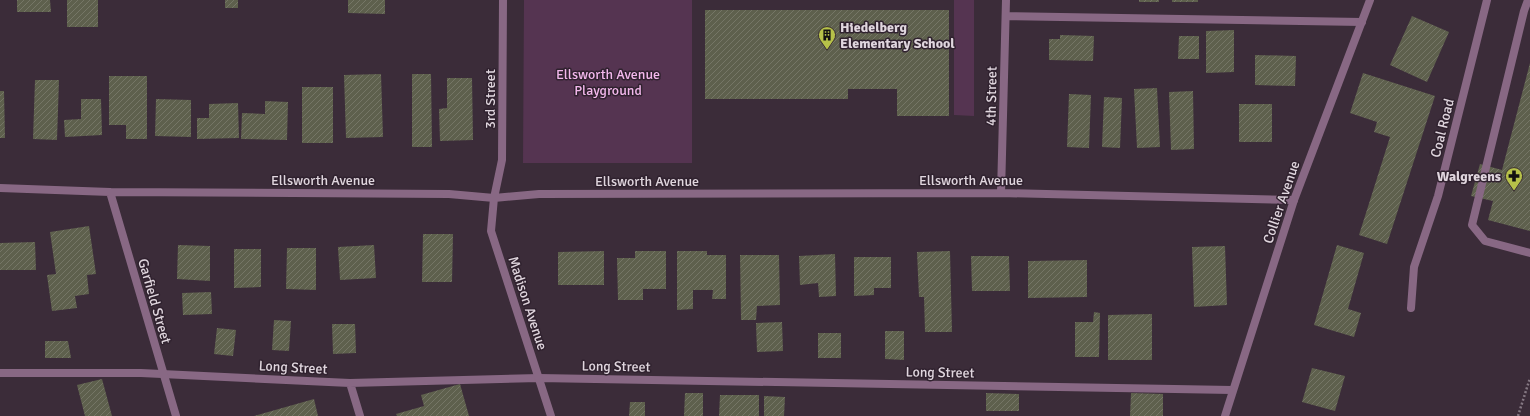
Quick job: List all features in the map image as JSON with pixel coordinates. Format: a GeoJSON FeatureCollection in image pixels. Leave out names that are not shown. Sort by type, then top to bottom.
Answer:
{"type":"FeatureCollection","features":[{"type":"Feature","properties":{"kind":"street","name":"3rd Street"},"geometry":{"type":"LineString","coordinates":[[494,198],[502,160],[503,0]]}},
{"type":"Feature","properties":{"kind":"street","name":"4th Street"},"geometry":{"type":"LineString","coordinates":[[1001,193],[1006,0]]}},
{"type":"Feature","properties":{"kind":"street","name":"Collier Avenue"},"geometry":{"type":"LineString","coordinates":[[1225,416],[1232,390],[1294,200],[1370,0]]}},
{"type":"Feature","properties":{"kind":"street","name":"Coal Road"},"geometry":{"type":"LineString","coordinates":[[1411,308],[1414,267],[1438,196],[1487,0]]}},
{"type":"Feature","properties":{"kind":"street"},"geometry":{"type":"LineString","coordinates":[[1528,0],[1527,12],[1472,225],[1485,241],[1530,253]]}},
{"type":"Feature","properties":{"kind":"street"},"geometry":{"type":"LineString","coordinates":[[1006,16],[1362,22]]}},
{"type":"Feature","properties":{"kind":"street","name":"Ellsworth Avenue"},"geometry":{"type":"LineString","coordinates":[[0,188],[110,192],[449,194],[494,198],[546,194],[1001,193],[1294,200]]}},
{"type":"Feature","properties":{"kind":"street","name":"Garfield Street"},"geometry":{"type":"LineString","coordinates":[[110,192],[176,416]]}},
{"type":"Feature","properties":{"kind":"street","name":"Madison Avenue"},"geometry":{"type":"LineString","coordinates":[[494,198],[491,231],[551,416]]}},
{"type":"Feature","properties":{"kind":"street","name":"Long Street"},"geometry":{"type":"LineString","coordinates":[[0,373],[163,374],[350,383],[539,378],[1232,390]]}},
{"type":"Feature","properties":{"kind":"street"},"geometry":{"type":"LineString","coordinates":[[350,383],[360,416]]}},
{"type":"Feature","properties":{"kind":"path"},"geometry":{"type":"LineString","coordinates":[[1518,416],[1530,378]]}},
{"type":"Feature","properties":{"kind":"green space","name":"Ellsworth Avenue Playground"},"geometry":{"type":"Polygon","coordinates":[[[524,0],[692,0],[692,163],[523,163],[524,0]]]}},
{"type":"Feature","properties":{"kind":"green space"},"geometry":{"type":"Polygon","coordinates":[[[954,0],[974,0],[974,116],[954,115],[954,0]]]}},
{"type":"Feature","properties":{"kind":"building"},"geometry":{"type":"Polygon","coordinates":[[[17,0],[50,0],[51,12],[17,12],[17,0]]]}},
{"type":"Feature","properties":{"kind":"building"},"geometry":{"type":"Polygon","coordinates":[[[67,0],[98,0],[98,27],[67,27],[67,0]]]}},
{"type":"Feature","properties":{"kind":"building"},"geometry":{"type":"Polygon","coordinates":[[[225,0],[238,0],[238,8],[225,8],[225,0]]]}},
{"type":"Feature","properties":{"kind":"building"},"geometry":{"type":"Polygon","coordinates":[[[348,0],[385,0],[385,14],[348,13],[348,0]]]}},
{"type":"Feature","properties":{"kind":"building"},"geometry":{"type":"Polygon","coordinates":[[[1139,0],[1159,0],[1159,2],[1139,2],[1139,0]]]}},
{"type":"Feature","properties":{"kind":"building"},"geometry":{"type":"Polygon","coordinates":[[[1172,0],[1198,0],[1198,2],[1172,2],[1172,0]]]}},
{"type":"Feature","properties":{"kind":"building","name":"Hiedelberg Elementary School"},"geometry":{"type":"Polygon","coordinates":[[[705,10],[949,10],[949,116],[897,116],[897,89],[848,89],[848,99],[705,99],[705,10]]]}},
{"type":"Feature","properties":{"kind":"building"},"geometry":{"type":"Polygon","coordinates":[[[1412,16],[1449,32],[1427,82],[1390,65],[1412,16]]]}},
{"type":"Feature","properties":{"kind":"building"},"geometry":{"type":"Polygon","coordinates":[[[1234,30],[1234,72],[1206,73],[1206,31],[1234,30]]]}},
{"type":"Feature","properties":{"kind":"building"},"geometry":{"type":"Polygon","coordinates":[[[1060,35],[1094,36],[1093,61],[1049,60],[1049,39],[1060,39],[1060,35]]]}},
{"type":"Feature","properties":{"kind":"building"},"geometry":{"type":"Polygon","coordinates":[[[1179,36],[1199,36],[1199,59],[1178,59],[1179,36]]]}},
{"type":"Feature","properties":{"kind":"building"},"geometry":{"type":"Polygon","coordinates":[[[1255,55],[1296,56],[1295,86],[1255,85],[1255,55]]]}},
{"type":"Feature","properties":{"kind":"building","name":"Walgreens"},"geometry":{"type":"Polygon","coordinates":[[[1530,63],[1530,231],[1488,220],[1493,201],[1471,196],[1480,164],[1502,170],[1530,63]]]}},
{"type":"Feature","properties":{"kind":"building"},"geometry":{"type":"Polygon","coordinates":[[[1363,73],[1435,96],[1387,244],[1359,235],[1390,137],[1374,132],[1377,122],[1350,113],[1363,73]]]}},
{"type":"Feature","properties":{"kind":"building"},"geometry":{"type":"Polygon","coordinates":[[[381,74],[383,137],[346,138],[344,75],[381,74]]]}},
{"type":"Feature","properties":{"kind":"building"},"geometry":{"type":"Polygon","coordinates":[[[412,74],[431,74],[432,147],[412,147],[412,74]]]}},
{"type":"Feature","properties":{"kind":"building"},"geometry":{"type":"Polygon","coordinates":[[[109,76],[147,76],[147,139],[126,139],[126,125],[109,125],[109,76]]]}},
{"type":"Feature","properties":{"kind":"building"},"geometry":{"type":"Polygon","coordinates":[[[447,78],[472,78],[473,140],[440,141],[439,109],[447,108],[447,78]]]}},
{"type":"Feature","properties":{"kind":"building"},"geometry":{"type":"Polygon","coordinates":[[[35,80],[59,80],[57,140],[33,139],[35,80]]]}},
{"type":"Feature","properties":{"kind":"building"},"geometry":{"type":"Polygon","coordinates":[[[302,87],[333,87],[333,143],[302,143],[302,87]]]}},
{"type":"Feature","properties":{"kind":"building"},"geometry":{"type":"Polygon","coordinates":[[[1157,88],[1160,147],[1137,148],[1134,89],[1157,88]]]}},
{"type":"Feature","properties":{"kind":"building"},"geometry":{"type":"Polygon","coordinates":[[[0,91],[4,91],[5,138],[0,138],[0,91]]]}},
{"type":"Feature","properties":{"kind":"building"},"geometry":{"type":"Polygon","coordinates":[[[1193,91],[1194,149],[1171,150],[1169,92],[1193,91]]]}},
{"type":"Feature","properties":{"kind":"building"},"geometry":{"type":"Polygon","coordinates":[[[1069,94],[1091,95],[1089,148],[1067,147],[1069,94]]]}},
{"type":"Feature","properties":{"kind":"building"},"geometry":{"type":"Polygon","coordinates":[[[1104,97],[1122,98],[1120,148],[1102,147],[1104,97]]]}},
{"type":"Feature","properties":{"kind":"building"},"geometry":{"type":"Polygon","coordinates":[[[81,99],[101,99],[102,135],[65,137],[64,120],[81,119],[81,99]]]}},
{"type":"Feature","properties":{"kind":"building"},"geometry":{"type":"Polygon","coordinates":[[[156,99],[191,100],[191,137],[155,136],[156,99]]]}},
{"type":"Feature","properties":{"kind":"building"},"geometry":{"type":"Polygon","coordinates":[[[265,101],[288,102],[287,140],[241,139],[242,113],[265,114],[265,101]]]}},
{"type":"Feature","properties":{"kind":"building"},"geometry":{"type":"Polygon","coordinates":[[[238,103],[239,138],[197,139],[197,118],[209,118],[209,104],[238,103]]]}},
{"type":"Feature","properties":{"kind":"building"},"geometry":{"type":"Polygon","coordinates":[[[1239,104],[1272,104],[1272,142],[1239,142],[1239,104]]]}},
{"type":"Feature","properties":{"kind":"building"},"geometry":{"type":"Polygon","coordinates":[[[89,226],[96,274],[87,275],[89,294],[75,296],[77,308],[52,311],[47,275],[56,274],[50,232],[89,226]]]}},
{"type":"Feature","properties":{"kind":"building"},"geometry":{"type":"Polygon","coordinates":[[[423,234],[453,234],[452,282],[422,282],[423,234]]]}},
{"type":"Feature","properties":{"kind":"building"},"geometry":{"type":"Polygon","coordinates":[[[35,242],[36,270],[0,270],[0,243],[35,242]]]}},
{"type":"Feature","properties":{"kind":"building"},"geometry":{"type":"Polygon","coordinates":[[[178,245],[210,246],[210,281],[177,279],[178,245]]]}},
{"type":"Feature","properties":{"kind":"building"},"geometry":{"type":"Polygon","coordinates":[[[374,245],[376,278],[340,280],[338,247],[374,245]]]}},
{"type":"Feature","properties":{"kind":"building"},"geometry":{"type":"Polygon","coordinates":[[[1337,245],[1364,253],[1348,309],[1361,313],[1354,337],[1314,325],[1337,245]]]}},
{"type":"Feature","properties":{"kind":"building"},"geometry":{"type":"Polygon","coordinates":[[[1225,246],[1227,305],[1194,307],[1192,247],[1225,246]]]}},
{"type":"Feature","properties":{"kind":"building"},"geometry":{"type":"Polygon","coordinates":[[[287,248],[316,248],[316,290],[286,289],[287,248]]]}},
{"type":"Feature","properties":{"kind":"building"},"geometry":{"type":"Polygon","coordinates":[[[234,249],[261,249],[261,287],[234,288],[234,249]]]}},
{"type":"Feature","properties":{"kind":"building"},"geometry":{"type":"Polygon","coordinates":[[[604,251],[604,285],[558,285],[558,252],[604,251]]]}},
{"type":"Feature","properties":{"kind":"building"},"geometry":{"type":"Polygon","coordinates":[[[635,251],[666,251],[666,289],[643,289],[643,300],[618,300],[617,258],[635,258],[635,251]]]}},
{"type":"Feature","properties":{"kind":"building"},"geometry":{"type":"Polygon","coordinates":[[[677,251],[707,251],[707,255],[726,255],[726,299],[712,299],[713,290],[693,290],[693,309],[677,310],[677,251]]]}},
{"type":"Feature","properties":{"kind":"building"},"geometry":{"type":"Polygon","coordinates":[[[950,251],[952,332],[925,332],[924,297],[919,297],[917,252],[950,251]]]}},
{"type":"Feature","properties":{"kind":"building"},"geometry":{"type":"Polygon","coordinates":[[[835,254],[836,296],[819,297],[818,283],[800,285],[799,256],[835,254]]]}},
{"type":"Feature","properties":{"kind":"building"},"geometry":{"type":"Polygon","coordinates":[[[740,255],[779,255],[780,305],[757,306],[756,320],[741,320],[740,255]]]}},
{"type":"Feature","properties":{"kind":"building"},"geometry":{"type":"Polygon","coordinates":[[[971,256],[1009,256],[1010,291],[972,291],[971,256]]]}},
{"type":"Feature","properties":{"kind":"building"},"geometry":{"type":"Polygon","coordinates":[[[854,257],[891,257],[891,288],[874,288],[874,295],[854,296],[854,257]]]}},
{"type":"Feature","properties":{"kind":"building"},"geometry":{"type":"Polygon","coordinates":[[[1087,260],[1087,297],[1028,298],[1028,261],[1087,260]]]}},
{"type":"Feature","properties":{"kind":"building"},"geometry":{"type":"Polygon","coordinates":[[[211,292],[212,314],[183,315],[182,293],[211,292]]]}},
{"type":"Feature","properties":{"kind":"building"},"geometry":{"type":"Polygon","coordinates":[[[1094,312],[1100,313],[1099,357],[1075,357],[1075,322],[1093,322],[1094,312]]]}},
{"type":"Feature","properties":{"kind":"building"},"geometry":{"type":"Polygon","coordinates":[[[1152,314],[1152,360],[1108,360],[1108,315],[1152,314]]]}},
{"type":"Feature","properties":{"kind":"building"},"geometry":{"type":"Polygon","coordinates":[[[274,320],[291,321],[289,351],[272,350],[274,320]]]}},
{"type":"Feature","properties":{"kind":"building"},"geometry":{"type":"Polygon","coordinates":[[[782,322],[783,351],[757,352],[756,323],[782,322]]]}},
{"type":"Feature","properties":{"kind":"building"},"geometry":{"type":"Polygon","coordinates":[[[332,324],[355,324],[356,353],[333,354],[332,324]]]}},
{"type":"Feature","properties":{"kind":"building"},"geometry":{"type":"Polygon","coordinates":[[[217,328],[236,330],[233,356],[214,354],[217,328]]]}},
{"type":"Feature","properties":{"kind":"building"},"geometry":{"type":"Polygon","coordinates":[[[885,331],[904,331],[904,360],[885,359],[885,331]]]}},
{"type":"Feature","properties":{"kind":"building"},"geometry":{"type":"Polygon","coordinates":[[[818,333],[841,333],[841,358],[818,358],[818,333]]]}},
{"type":"Feature","properties":{"kind":"building"},"geometry":{"type":"Polygon","coordinates":[[[45,341],[68,341],[71,358],[45,358],[45,341]]]}},
{"type":"Feature","properties":{"kind":"building"},"geometry":{"type":"Polygon","coordinates":[[[1312,368],[1345,376],[1335,411],[1302,402],[1312,368]]]}},
{"type":"Feature","properties":{"kind":"building"},"geometry":{"type":"Polygon","coordinates":[[[102,379],[112,416],[85,416],[77,385],[102,379]]]}},
{"type":"Feature","properties":{"kind":"building"},"geometry":{"type":"Polygon","coordinates":[[[460,384],[469,416],[397,416],[396,414],[424,406],[421,395],[460,384]]]}},
{"type":"Feature","properties":{"kind":"building"},"geometry":{"type":"Polygon","coordinates":[[[685,393],[703,393],[703,416],[684,416],[685,393]]]}},
{"type":"Feature","properties":{"kind":"building"},"geometry":{"type":"Polygon","coordinates":[[[986,393],[1019,394],[1019,411],[986,411],[986,393]]]}},
{"type":"Feature","properties":{"kind":"building"},"geometry":{"type":"Polygon","coordinates":[[[1131,393],[1163,394],[1163,416],[1130,416],[1131,393]]]}},
{"type":"Feature","properties":{"kind":"building"},"geometry":{"type":"Polygon","coordinates":[[[720,395],[759,395],[759,416],[719,416],[720,395]]]}},
{"type":"Feature","properties":{"kind":"building"},"geometry":{"type":"Polygon","coordinates":[[[764,396],[785,397],[784,416],[764,416],[764,396]]]}},
{"type":"Feature","properties":{"kind":"building"},"geometry":{"type":"Polygon","coordinates":[[[314,399],[318,416],[254,416],[314,399]]]}},
{"type":"Feature","properties":{"kind":"building"},"geometry":{"type":"Polygon","coordinates":[[[630,402],[645,402],[645,416],[629,416],[630,402]]]}},
{"type":"Feature","properties":{"kind":"place","name":"Hiedelberg Elementary School"},"geometry":{"type":"Point","coordinates":[827,50]}},
{"type":"Feature","properties":{"kind":"place","name":"Walgreens"},"geometry":{"type":"Point","coordinates":[1514,191]}}]}
